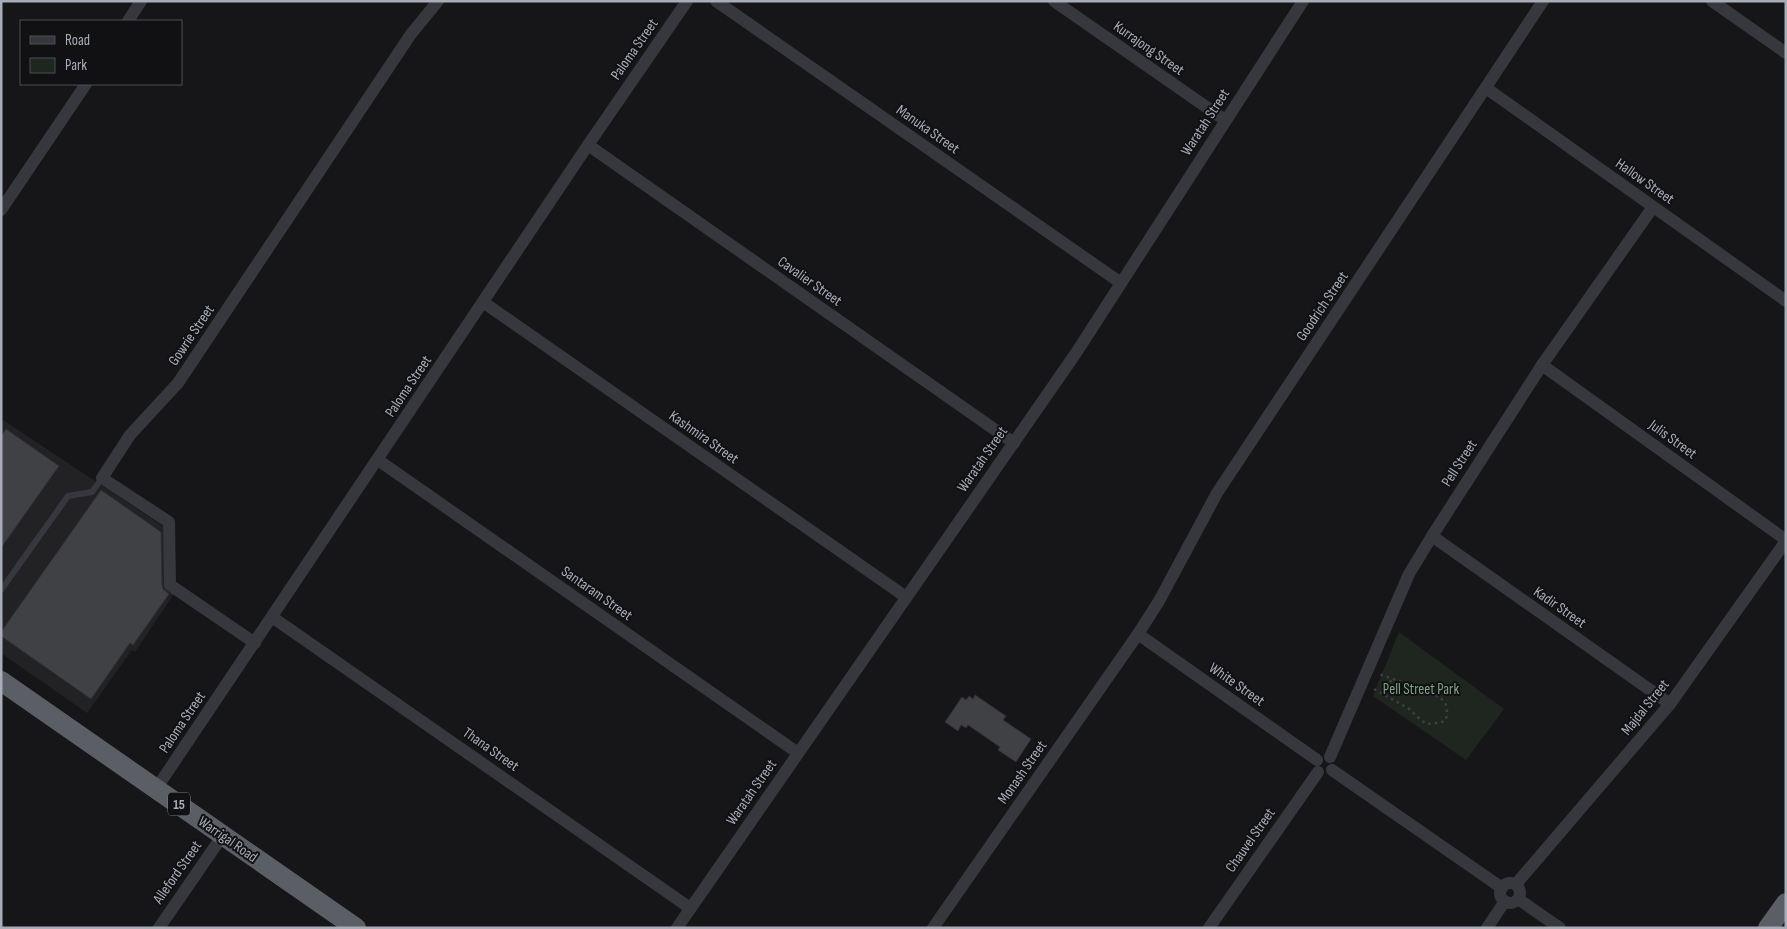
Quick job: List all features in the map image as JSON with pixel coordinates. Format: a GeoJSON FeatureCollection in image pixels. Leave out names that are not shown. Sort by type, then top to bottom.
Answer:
{"type":"FeatureCollection","features":[{"type":"Feature","properties":{"kind":"highway","name":"Warrigal Road"},"geometry":{"type":"LineString","coordinates":[[1,681],[356,928]]}},
{"type":"Feature","properties":{"kind":"highway"},"geometry":{"type":"LineString","coordinates":[[1768,928],[1786,903]]}},
{"type":"Feature","properties":{"kind":"street"},"geometry":{"type":"LineString","coordinates":[[129,20],[140,1]]}},
{"type":"Feature","properties":{"kind":"street","name":"Gowrie Street"},"geometry":{"type":"LineString","coordinates":[[102,478],[130,435],[178,383],[411,34],[438,1]]}},
{"type":"Feature","properties":{"kind":"street","name":"Paloma Street"},"geometry":{"type":"LineString","coordinates":[[156,789],[686,1]]}},
{"type":"Feature","properties":{"kind":"street","name":"Manuka Street"},"geometry":{"type":"LineString","coordinates":[[716,1],[1121,283]]}},
{"type":"Feature","properties":{"kind":"street","name":"Kurrajong Street"},"geometry":{"type":"LineString","coordinates":[[1054,1],[1225,120]]}},
{"type":"Feature","properties":{"kind":"street","name":"Waratah Street"},"geometry":{"type":"LineString","coordinates":[[677,928],[1076,353],[1303,1]]}},
{"type":"Feature","properties":{"kind":"street","name":"Goodrich Street"},"geometry":{"type":"LineString","coordinates":[[1138,634],[1217,493],[1543,1]]}},
{"type":"Feature","properties":{"kind":"street"},"geometry":{"type":"LineString","coordinates":[[1712,1],[1786,53]]}},
{"type":"Feature","properties":{"kind":"street"},"geometry":{"type":"LineString","coordinates":[[1,210],[85,85]]}},
{"type":"Feature","properties":{"kind":"street","name":"Hallow Street"},"geometry":{"type":"LineString","coordinates":[[1486,88],[1786,301]]}},
{"type":"Feature","properties":{"kind":"street","name":"Cavalier Street"},"geometry":{"type":"LineString","coordinates":[[588,145],[1014,442]]}},
{"type":"Feature","properties":{"kind":"street","name":"Pell Street"},"geometry":{"type":"LineString","coordinates":[[1330,757],[1409,574],[1542,365],[1653,207]]}},
{"type":"Feature","properties":{"kind":"street","name":"Kashmira Street"},"geometry":{"type":"LineString","coordinates":[[483,302],[906,597]]}},
{"type":"Feature","properties":{"kind":"street","name":"Julis Street"},"geometry":{"type":"LineString","coordinates":[[1542,365],[1786,540]]}},
{"type":"Feature","properties":{"kind":"street","name":"Santaram Street"},"geometry":{"type":"LineString","coordinates":[[378,460],[798,753]]}},
{"type":"Feature","properties":{"kind":"street"},"geometry":{"type":"LineString","coordinates":[[102,478],[169,522],[170,585],[255,643]]}},
{"type":"Feature","properties":{"kind":"street","name":"Kadir Street"},"geometry":{"type":"LineString","coordinates":[[1432,536],[1670,704]]}},
{"type":"Feature","properties":{"kind":"street","name":"Majdal Street"},"geometry":{"type":"LineString","coordinates":[[1516,884],[1670,704],[1786,540]]}},
{"type":"Feature","properties":{"kind":"street","name":"Thana Street"},"geometry":{"type":"LineString","coordinates":[[272,617],[690,908]]}},
{"type":"Feature","properties":{"kind":"street","name":"White Street"},"geometry":{"type":"LineString","coordinates":[[1138,634],[1317,766]]}},
{"type":"Feature","properties":{"kind":"street","name":"Monash Street"},"geometry":{"type":"LineString","coordinates":[[933,928],[1138,634]]}},
{"type":"Feature","properties":{"kind":"street"},"geometry":{"type":"LineString","coordinates":[[1321,756],[1330,757],[1334,763],[1332,770],[1327,774],[1317,766],[1321,756]]}},
{"type":"Feature","properties":{"kind":"street","name":"Chauvel Street"},"geometry":{"type":"LineString","coordinates":[[1209,928],[1317,766]]}},
{"type":"Feature","properties":{"kind":"street"},"geometry":{"type":"LineString","coordinates":[[1332,770],[1502,888]]}},
{"type":"Feature","properties":{"kind":"street","name":"Alleford Street"},"geometry":{"type":"LineString","coordinates":[[159,928],[223,835]]}},
{"type":"Feature","properties":{"kind":"street"},"geometry":{"type":"LineString","coordinates":[[1510,883],[1516,884],[1520,889],[1518,899],[1511,903],[1505,902],[1500,894],[1502,888],[1510,883]]}},
{"type":"Feature","properties":{"kind":"street"},"geometry":{"type":"LineString","coordinates":[[1518,899],[1560,928]]}},
{"type":"Feature","properties":{"kind":"street"},"geometry":{"type":"LineString","coordinates":[[1487,928],[1505,902]]}},
{"type":"Feature","properties":{"kind":"lane"},"geometry":{"type":"LineString","coordinates":[[1,590],[68,496],[92,492],[102,478]]}},
{"type":"Feature","properties":{"kind":"path"},"geometry":{"type":"LineString","coordinates":[[1374,689],[1412,710],[1422,722],[1428,724],[1442,722],[1446,719],[1447,708],[1443,700],[1413,685],[1392,680],[1380,674]]}},
{"type":"Feature","properties":{"kind":"path"},"geometry":{"type":"LineString","coordinates":[[1385,694],[1388,684],[1392,680]]}},
{"type":"Feature","properties":{"kind":"shaded area"},"geometry":{"type":"Polygon","coordinates":[[[3,420],[163,526],[165,585],[175,592],[135,652],[132,650],[87,713],[1,653],[1,422],[3,420]]]}},
{"type":"Feature","properties":{"kind":"green space","name":"Pell Street Park"},"geometry":{"type":"Polygon","coordinates":[[[1399,632],[1504,709],[1466,760],[1373,696],[1399,632]]]}},
{"type":"Feature","properties":{"kind":"building"},"geometry":{"type":"Polygon","coordinates":[[[6,429],[59,466],[1,548],[1,436],[6,429]]]}},
{"type":"Feature","properties":{"kind":"building"},"geometry":{"type":"Polygon","coordinates":[[[101,490],[161,532],[162,585],[163,589],[169,594],[133,645],[130,643],[91,699],[1,636],[1,632],[101,490]]]}},
{"type":"Feature","properties":{"kind":"building"},"geometry":{"type":"Polygon","coordinates":[[[975,695],[1006,716],[1003,720],[1031,739],[1016,762],[998,750],[1000,747],[968,725],[966,728],[961,725],[958,731],[945,722],[962,697],[966,700],[969,696],[973,699],[975,695]]]}}]}
